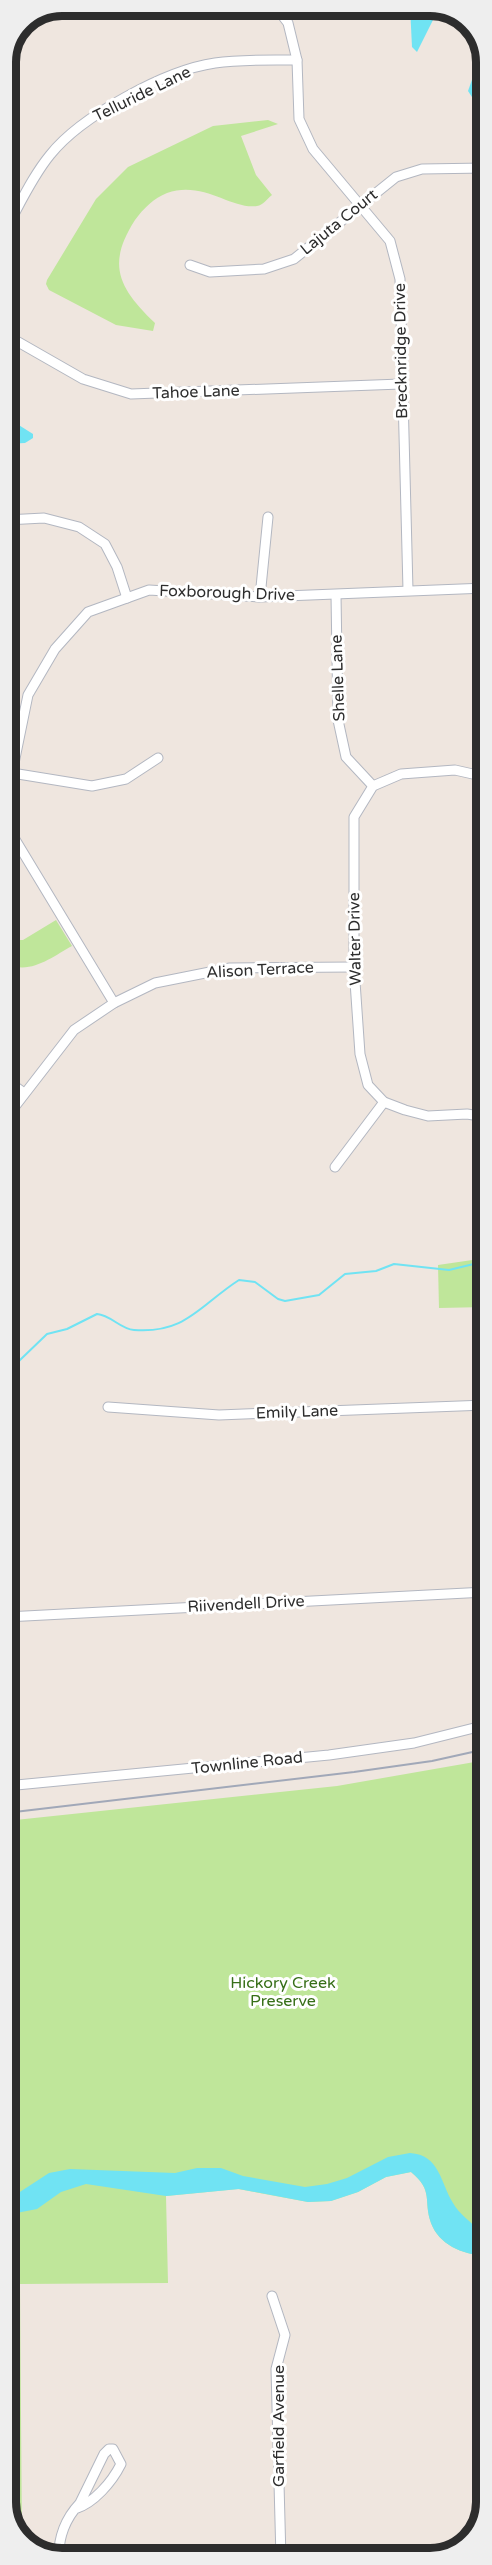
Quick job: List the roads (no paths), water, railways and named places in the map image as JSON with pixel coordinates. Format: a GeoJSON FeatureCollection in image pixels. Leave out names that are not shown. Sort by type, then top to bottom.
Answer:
{"type":"FeatureCollection","features":[{"type":"Feature","properties":{"kind":"street","name":"Brecknridge Drive"},"geometry":{"type":"LineString","coordinates":[[283,17],[288,23],[297,60],[299,119],[313,149],[390,241],[400,279],[408,590]]}},
{"type":"Feature","properties":{"kind":"street","name":"Telluride Lane"},"geometry":{"type":"LineString","coordinates":[[16,212],[51,154],[75,128],[97,113],[197,67],[229,61],[297,60]]}},
{"type":"Feature","properties":{"kind":"street","name":"Lajuta Court"},"geometry":{"type":"LineString","coordinates":[[190,265],[210,272],[264,269],[294,259],[359,204],[396,177],[422,169],[475,168]]}},
{"type":"Feature","properties":{"kind":"street","name":"Tahoe Lane"},"geometry":{"type":"LineString","coordinates":[[16,340],[83,379],[131,394],[401,384]]}},
{"type":"Feature","properties":{"kind":"street"},"geometry":{"type":"LineString","coordinates":[[260,597],[268,517]]}},
{"type":"Feature","properties":{"kind":"street"},"geometry":{"type":"LineString","coordinates":[[16,519],[44,518],[79,527],[105,544],[117,567],[127,598]]}},
{"type":"Feature","properties":{"kind":"street","name":"Foxborough Drive"},"geometry":{"type":"LineString","coordinates":[[16,752],[28,695],[55,649],[88,612],[149,590],[260,597],[475,588]]}},
{"type":"Feature","properties":{"kind":"street","name":"Shelle Lane"},"geometry":{"type":"LineString","coordinates":[[336,595],[338,720],[346,757],[373,786]]}},
{"type":"Feature","properties":{"kind":"street"},"geometry":{"type":"LineString","coordinates":[[16,774],[92,786],[126,779],[158,758]]}},
{"type":"Feature","properties":{"kind":"street"},"geometry":{"type":"LineString","coordinates":[[373,786],[400,774],[455,770],[475,775]]}},
{"type":"Feature","properties":{"kind":"street","name":"Walter Drive"},"geometry":{"type":"LineString","coordinates":[[373,786],[354,817],[354,967],[360,1054],[368,1085],[384,1102]]}},
{"type":"Feature","properties":{"kind":"street","name":"Foxborough Drive"},"geometry":{"type":"LineString","coordinates":[[16,841],[114,1003]]}},
{"type":"Feature","properties":{"kind":"street","name":"Alison Terrace"},"geometry":{"type":"LineString","coordinates":[[16,1104],[74,1030],[114,1003],[155,983],[230,968],[354,967]]}},
{"type":"Feature","properties":{"kind":"street"},"geometry":{"type":"LineString","coordinates":[[16,1088],[24,1093]]}},
{"type":"Feature","properties":{"kind":"street"},"geometry":{"type":"LineString","coordinates":[[335,1167],[384,1102],[428,1116],[475,1115]]}},
{"type":"Feature","properties":{"kind":"street","name":"Emily Lane"},"geometry":{"type":"LineString","coordinates":[[108,1407],[219,1415],[476,1405]]}},
{"type":"Feature","properties":{"kind":"street","name":"Riivendell Drive"},"geometry":{"type":"LineString","coordinates":[[17,1616],[476,1593]]}},
{"type":"Feature","properties":{"kind":"street","name":"Townline Road"},"geometry":{"type":"LineString","coordinates":[[17,1785],[329,1755],[414,1743],[476,1728]]}},
{"type":"Feature","properties":{"kind":"street","name":"Garfield Avenue"},"geometry":{"type":"LineString","coordinates":[[272,2296],[285,2335],[276,2369],[281,2548]]}},
{"type":"Feature","properties":{"kind":"street"},"geometry":{"type":"LineString","coordinates":[[60,2548],[62,2530],[104,2454],[109,2449],[113,2449],[119,2456],[121,2464],[117,2472],[85,2505],[75,2509]]}},
{"type":"Feature","properties":{"kind":"water"},"geometry":{"type":"Polygon","coordinates":[[[411,17],[434,17],[417,52],[412,47],[411,17]]]}},
{"type":"Feature","properties":{"kind":"water"},"geometry":{"type":"Polygon","coordinates":[[[475,71],[475,98],[468,91],[475,71]]]}},
{"type":"Feature","properties":{"kind":"water"},"geometry":{"type":"Polygon","coordinates":[[[16,423],[33,434],[33,438],[25,443],[16,443],[16,423]]]}},
{"type":"Feature","properties":{"kind":"water"},"geometry":{"type":"Polygon","coordinates":[[[410,2153],[420,2155],[433,2164],[456,2207],[476,2227],[476,2255],[454,2248],[435,2231],[431,2223],[423,2185],[411,2172],[386,2177],[358,2192],[331,2201],[308,2202],[239,2189],[166,2196],[86,2184],[61,2192],[37,2209],[17,2213],[17,2194],[49,2173],[70,2169],[175,2173],[197,2168],[221,2168],[243,2176],[305,2187],[347,2178],[388,2157],[410,2153]]]}},
{"type":"Feature","properties":{"kind":"waterway"},"geometry":{"type":"LineString","coordinates":[[17,1365],[47,1334],[67,1329],[97,1314],[134,1330],[152,1330],[180,1323],[239,1280],[255,1282],[278,1299],[285,1301],[319,1295],[345,1274],[376,1271],[394,1264],[449,1270],[475,1264]]}},
{"type":"Feature","properties":{"kind":"railway"},"geometry":{"type":"LineString","coordinates":[[17,1812],[354,1772],[432,1761],[476,1751]]}},
{"type":"Feature","properties":{"kind":"park label","name":"Hickory Creek Preserve"},"geometry":{"type":"Point","coordinates":[283,1992]}}]}
